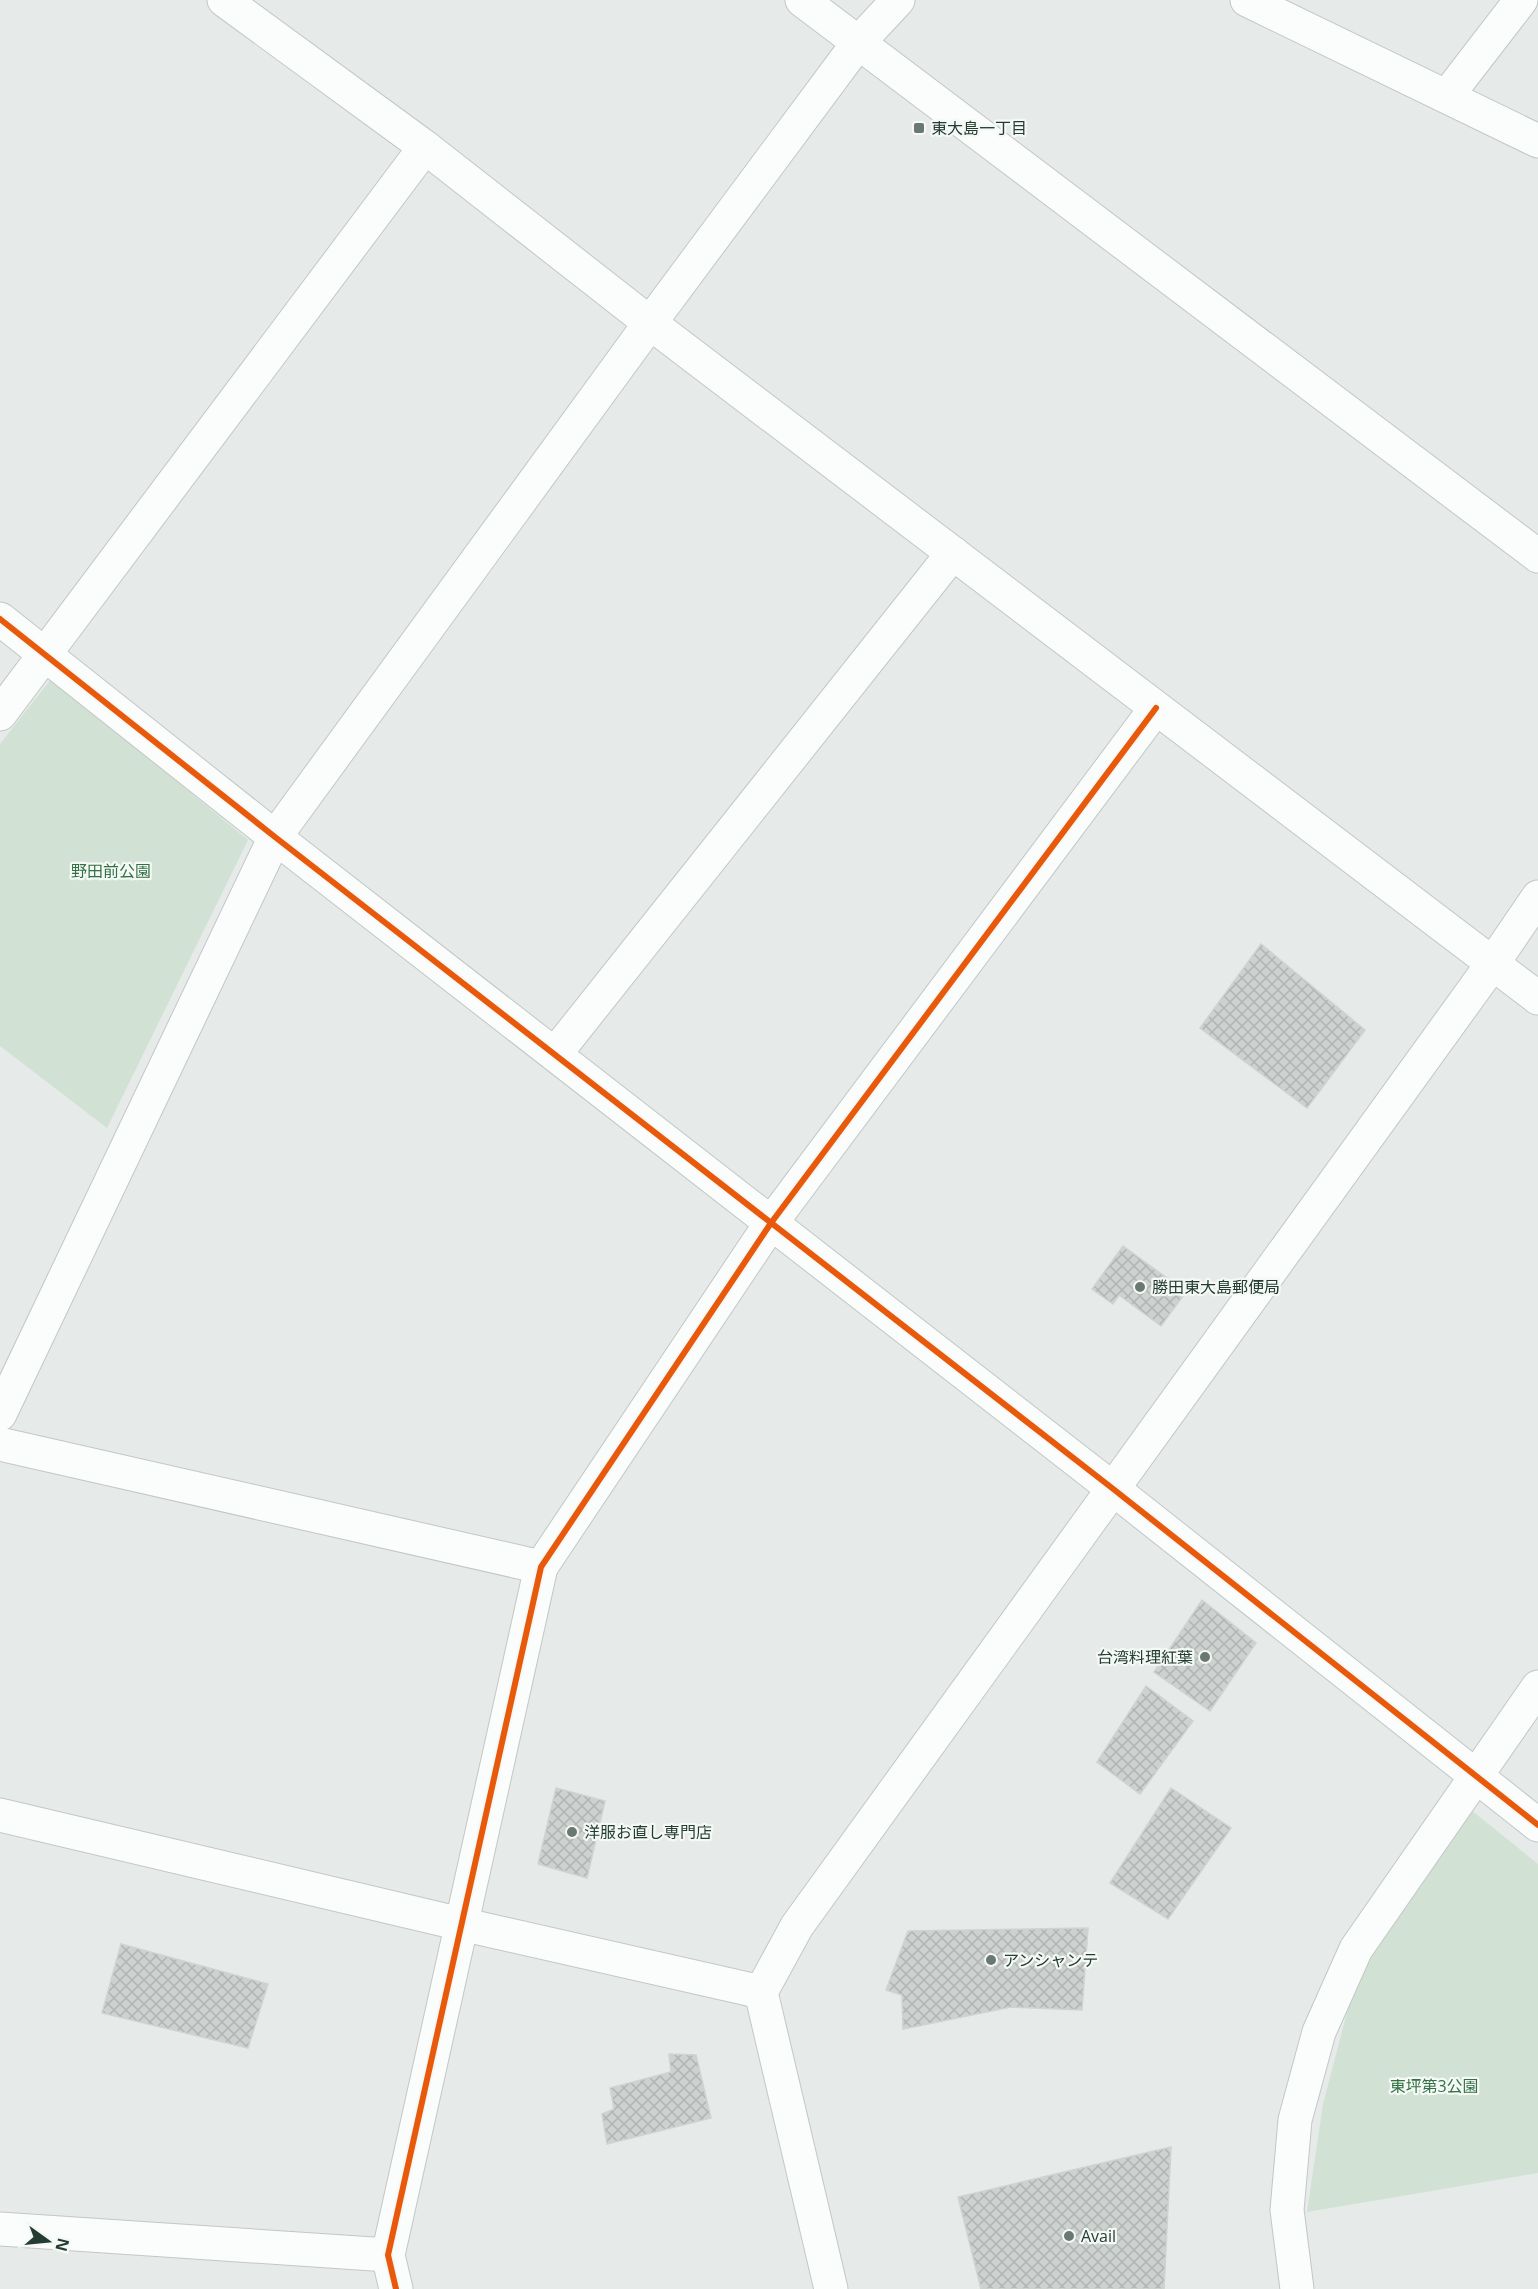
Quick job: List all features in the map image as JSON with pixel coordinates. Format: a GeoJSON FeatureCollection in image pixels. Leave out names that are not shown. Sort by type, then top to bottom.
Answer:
{"type":"FeatureCollection","features":[{"type":"Feature","properties":{"kind":"street"},"geometry":{"type":"LineString","coordinates":[[224,0],[425,147],[650,323],[1538,998]]}},
{"type":"Feature","properties":{"kind":"street"},"geometry":{"type":"LineString","coordinates":[[802,0],[1538,556]]}},
{"type":"Feature","properties":{"kind":"street"},"geometry":{"type":"LineString","coordinates":[[0,1414],[275,837],[650,323],[858,43],[898,0]]}},
{"type":"Feature","properties":{"kind":"street"},"geometry":{"type":"LineString","coordinates":[[1247,0],[1538,141]]}},
{"type":"Feature","properties":{"kind":"street"},"geometry":{"type":"LineString","coordinates":[[1447,96],[1521,0]]}},
{"type":"Feature","properties":{"kind":"street"},"geometry":{"type":"LineString","coordinates":[[0,714],[425,147]]}},
{"type":"Feature","properties":{"kind":"street"},"geometry":{"type":"LineString","coordinates":[[555,1054],[953,553]]}},
{"type":"Feature","properties":{"kind":"street"},"geometry":{"type":"LineString","coordinates":[[0,619],[275,837],[1112,1488],[1538,1825]]}},
{"type":"Feature","properties":{"kind":"street"},"geometry":{"type":"LineString","coordinates":[[396,2289],[388,2255],[541,1567],[771,1223],[1156,708]]}},
{"type":"Feature","properties":{"kind":"street"},"geometry":{"type":"LineString","coordinates":[[831,2289],[761,1992],[797,1926],[1494,963],[1538,897]]}},
{"type":"Feature","properties":{"kind":"street"},"geometry":{"type":"LineString","coordinates":[[0,1444],[541,1567]]}},
{"type":"Feature","properties":{"kind":"street"},"geometry":{"type":"LineString","coordinates":[[1297,2289],[1287,2210],[1295,2120],[1319,2032],[1356,1949],[1538,1687]]}},
{"type":"Feature","properties":{"kind":"street"},"geometry":{"type":"LineString","coordinates":[[0,1815],[761,1992]]}},
{"type":"Feature","properties":{"kind":"street"},"geometry":{"type":"LineString","coordinates":[[0,2229],[388,2255]]}},
{"type":"Feature","properties":{"kind":"green space","name":"野田前公園"},"geometry":{"type":"Polygon","coordinates":[[[52,678],[248,840],[107,1128],[0,1046],[0,744],[52,678]]]}},
{"type":"Feature","properties":{"kind":"green space","name":"東坪第3公園"},"geometry":{"type":"Polygon","coordinates":[[[1471,1810],[1538,1864],[1538,2173],[1307,2212],[1323,2104],[1354,1986],[1406,1901],[1471,1810]]]}},
{"type":"Feature","properties":{"kind":"building"},"geometry":{"type":"Polygon","coordinates":[[[1261,944],[1365,1030],[1307,1108],[1200,1028],[1261,944]]]}},
{"type":"Feature","properties":{"kind":"building"},"geometry":{"type":"Polygon","coordinates":[[[1123,1246],[1186,1292],[1161,1326],[1119,1295],[1113,1304],[1092,1289],[1123,1246]]]}},
{"type":"Feature","properties":{"kind":"building","name":"台湾料理紅葉"},"geometry":{"type":"Polygon","coordinates":[[[1202,1600],[1256,1643],[1210,1711],[1154,1672],[1202,1600]]]}},
{"type":"Feature","properties":{"kind":"building"},"geometry":{"type":"Polygon","coordinates":[[[1146,1686],[1193,1721],[1140,1794],[1097,1762],[1146,1686]]]}},
{"type":"Feature","properties":{"kind":"building","name":"洋服お直し専門店"},"geometry":{"type":"Polygon","coordinates":[[[556,1788],[605,1801],[587,1878],[538,1864],[556,1788]]]}},
{"type":"Feature","properties":{"kind":"building"},"geometry":{"type":"Polygon","coordinates":[[[1171,1788],[1231,1828],[1168,1919],[1110,1883],[1171,1788]]]}},
{"type":"Feature","properties":{"kind":"building","name":"アンシャンテ"},"geometry":{"type":"Polygon","coordinates":[[[1088,1928],[1082,2010],[1011,2007],[903,2029],[902,1995],[886,1990],[908,1931],[1088,1928]]]}},
{"type":"Feature","properties":{"kind":"building"},"geometry":{"type":"Polygon","coordinates":[[[121,1944],[268,1984],[248,2048],[102,2013],[121,1944]]]}},
{"type":"Feature","properties":{"kind":"building"},"geometry":{"type":"Polygon","coordinates":[[[669,2054],[696,2055],[711,2118],[607,2144],[602,2114],[614,2109],[610,2088],[671,2072],[669,2054]]]}},
{"type":"Feature","properties":{"kind":"building"},"geometry":{"type":"Polygon","coordinates":[[[1171,2147],[1164,2289],[981,2289],[958,2197],[1171,2147]]]}},
{"type":"Feature","properties":{"kind":"cycle path"},"geometry":{"type":"LineString","coordinates":[[0,619],[275,837],[1112,1488],[1538,1825]]}},
{"type":"Feature","properties":{"kind":"cycle path"},"geometry":{"type":"LineString","coordinates":[[396,2289],[388,2255],[541,1567],[771,1223],[1156,708]]}},
{"type":"Feature","properties":{"kind":"place","name":"東大島一丁目"},"geometry":{"type":"Point","coordinates":[919,128]}},
{"type":"Feature","properties":{"kind":"place","name":"勝田東大島郵便局"},"geometry":{"type":"Point","coordinates":[1140,1287]}},
{"type":"Feature","properties":{"kind":"place","name":"台湾料理紅葉"},"geometry":{"type":"Point","coordinates":[1205,1657]}},
{"type":"Feature","properties":{"kind":"place","name":"洋服お直し専門店"},"geometry":{"type":"Point","coordinates":[572,1832]}},
{"type":"Feature","properties":{"kind":"place","name":"アンシャンテ"},"geometry":{"type":"Point","coordinates":[991,1960]}},
{"type":"Feature","properties":{"kind":"place","name":"Avail"},"geometry":{"type":"Point","coordinates":[1069,2236]}}]}
